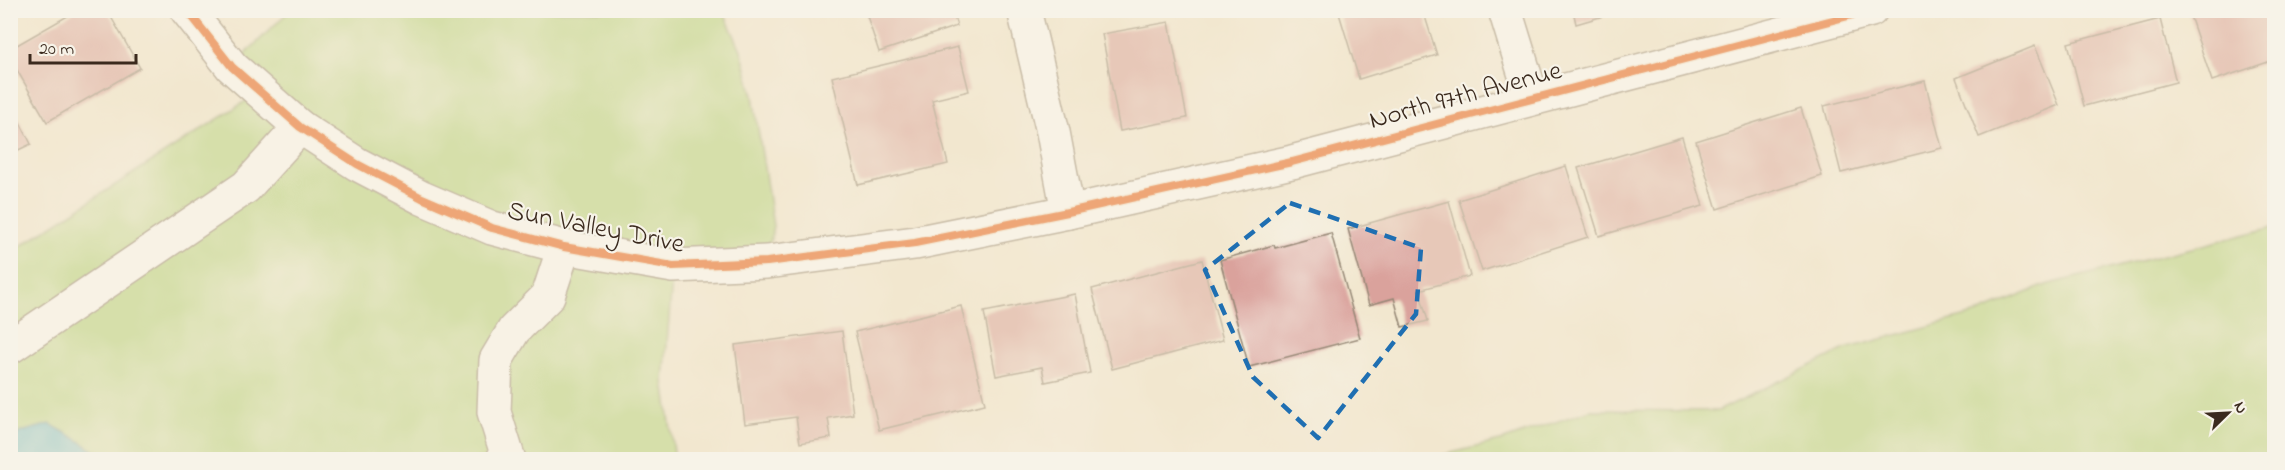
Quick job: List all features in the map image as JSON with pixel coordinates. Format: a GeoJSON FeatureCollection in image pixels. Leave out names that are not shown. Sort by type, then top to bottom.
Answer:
{"type":"FeatureCollection","features":[{"type":"Feature","properties":{"kind":"street","name":"Sun Valley Drive"},"geometry":{"type":"LineString","coordinates":[[187,10],[232,67],[300,127],[357,164],[422,198],[492,228],[564,247],[674,266],[767,262],[915,243],[1068,212]]}},
{"type":"Feature","properties":{"kind":"street"},"geometry":{"type":"LineString","coordinates":[[1024,10],[1053,132],[1068,212]]}},
{"type":"Feature","properties":{"kind":"street"},"geometry":{"type":"LineString","coordinates":[[1505,10],[1532,98]]}},
{"type":"Feature","properties":{"kind":"street","name":"North 97th Avenue"},"geometry":{"type":"LineString","coordinates":[[1068,212],[1292,162],[1871,10]]}},
{"type":"Feature","properties":{"kind":"street"},"geometry":{"type":"LineString","coordinates":[[10,347],[246,188],[300,127]]}},
{"type":"Feature","properties":{"kind":"street"},"geometry":{"type":"LineString","coordinates":[[509,459],[494,412],[496,360],[514,330],[548,296],[564,247]]}},
{"type":"Feature","properties":{"kind":"highlighted area"},"geometry":{"type":"Polygon","coordinates":[[[1290,203],[1421,248],[1416,314],[1318,438],[1253,377],[1205,270],[1290,203]]]}},
{"type":"Feature","properties":{"kind":"green space"},"geometry":{"type":"Polygon","coordinates":[[[289,11],[723,11],[741,50],[753,96],[773,226],[767,262],[673,267],[664,381],[675,459],[11,460],[11,252],[260,92],[232,67],[289,11]]]}},
{"type":"Feature","properties":{"kind":"green space"},"geometry":{"type":"Polygon","coordinates":[[[2274,227],[2274,459],[1427,459],[1504,440],[1590,410],[1718,411],[1845,349],[1978,313],[2046,285],[2274,227]]]}},
{"type":"Feature","properties":{"kind":"water"},"geometry":{"type":"Polygon","coordinates":[[[50,424],[107,459],[11,459],[11,438],[21,432],[50,424]]]}},
{"type":"Feature","properties":{"kind":"building"},"geometry":{"type":"Polygon","coordinates":[[[78,10],[107,10],[140,68],[47,122],[10,58],[10,49],[78,10]]]}},
{"type":"Feature","properties":{"kind":"building"},"geometry":{"type":"Polygon","coordinates":[[[865,10],[952,10],[957,26],[879,52],[865,10]]]}},
{"type":"Feature","properties":{"kind":"building"},"geometry":{"type":"Polygon","coordinates":[[[1338,10],[1423,10],[1437,55],[1359,79],[1338,10]]]}},
{"type":"Feature","properties":{"kind":"building"},"geometry":{"type":"Polygon","coordinates":[[[1573,10],[1620,10],[1621,11],[1576,24],[1573,10]]]}},
{"type":"Feature","properties":{"kind":"building"},"geometry":{"type":"Polygon","coordinates":[[[2188,10],[2274,10],[2274,60],[2212,81],[2188,10]]]}},
{"type":"Feature","properties":{"kind":"building"},"geometry":{"type":"Polygon","coordinates":[[[2160,19],[2176,82],[2084,106],[2068,43],[2160,19]]]}},
{"type":"Feature","properties":{"kind":"building"},"geometry":{"type":"Polygon","coordinates":[[[1169,22],[1187,118],[1120,131],[1102,34],[1169,22]]]}},
{"type":"Feature","properties":{"kind":"building"},"geometry":{"type":"Polygon","coordinates":[[[2035,46],[2059,105],[1979,137],[1956,78],[2035,46]]]}},
{"type":"Feature","properties":{"kind":"building"},"geometry":{"type":"Polygon","coordinates":[[[958,47],[969,91],[932,100],[948,164],[858,185],[832,77],[958,47]]]}},
{"type":"Feature","properties":{"kind":"building"},"geometry":{"type":"Polygon","coordinates":[[[1925,81],[1942,148],[1841,173],[1824,106],[1925,81]]]}},
{"type":"Feature","properties":{"kind":"building"},"geometry":{"type":"Polygon","coordinates":[[[10,103],[31,144],[10,154],[10,103]]]}},
{"type":"Feature","properties":{"kind":"building"},"geometry":{"type":"Polygon","coordinates":[[[1801,108],[1822,176],[1717,209],[1696,141],[1801,108]]]}},
{"type":"Feature","properties":{"kind":"building"},"geometry":{"type":"Polygon","coordinates":[[[1682,137],[1703,206],[1599,236],[1578,168],[1682,137]]]}},
{"type":"Feature","properties":{"kind":"building"},"geometry":{"type":"Polygon","coordinates":[[[1566,166],[1588,237],[1482,271],[1459,200],[1566,166]]]}},
{"type":"Feature","properties":{"kind":"building"},"geometry":{"type":"Polygon","coordinates":[[[1449,201],[1470,276],[1419,290],[1428,321],[1402,327],[1394,298],[1369,305],[1348,229],[1449,201]]]}},
{"type":"Feature","properties":{"kind":"building"},"geometry":{"type":"Polygon","coordinates":[[[1331,233],[1360,338],[1249,367],[1220,260],[1274,245],[1275,248],[1331,233]]]}},
{"type":"Feature","properties":{"kind":"building"},"geometry":{"type":"Polygon","coordinates":[[[1202,260],[1223,340],[1112,369],[1092,289],[1202,260]]]}},
{"type":"Feature","properties":{"kind":"building"},"geometry":{"type":"Polygon","coordinates":[[[1075,294],[1090,373],[1045,382],[1042,367],[996,376],[984,312],[1075,294]]]}},
{"type":"Feature","properties":{"kind":"building"},"geometry":{"type":"Polygon","coordinates":[[[961,306],[985,404],[879,430],[855,332],[961,306]]]}},
{"type":"Feature","properties":{"kind":"building"},"geometry":{"type":"Polygon","coordinates":[[[842,331],[853,414],[828,418],[831,438],[800,443],[796,417],[745,424],[735,345],[842,331]]]}},
{"type":"Feature","properties":{"kind":"cycle path"},"geometry":{"type":"LineString","coordinates":[[187,10],[232,67],[300,127],[357,164],[422,198],[492,228],[564,247],[673,266],[767,262],[915,243],[1068,212],[1292,162],[1871,10]]}}]}
